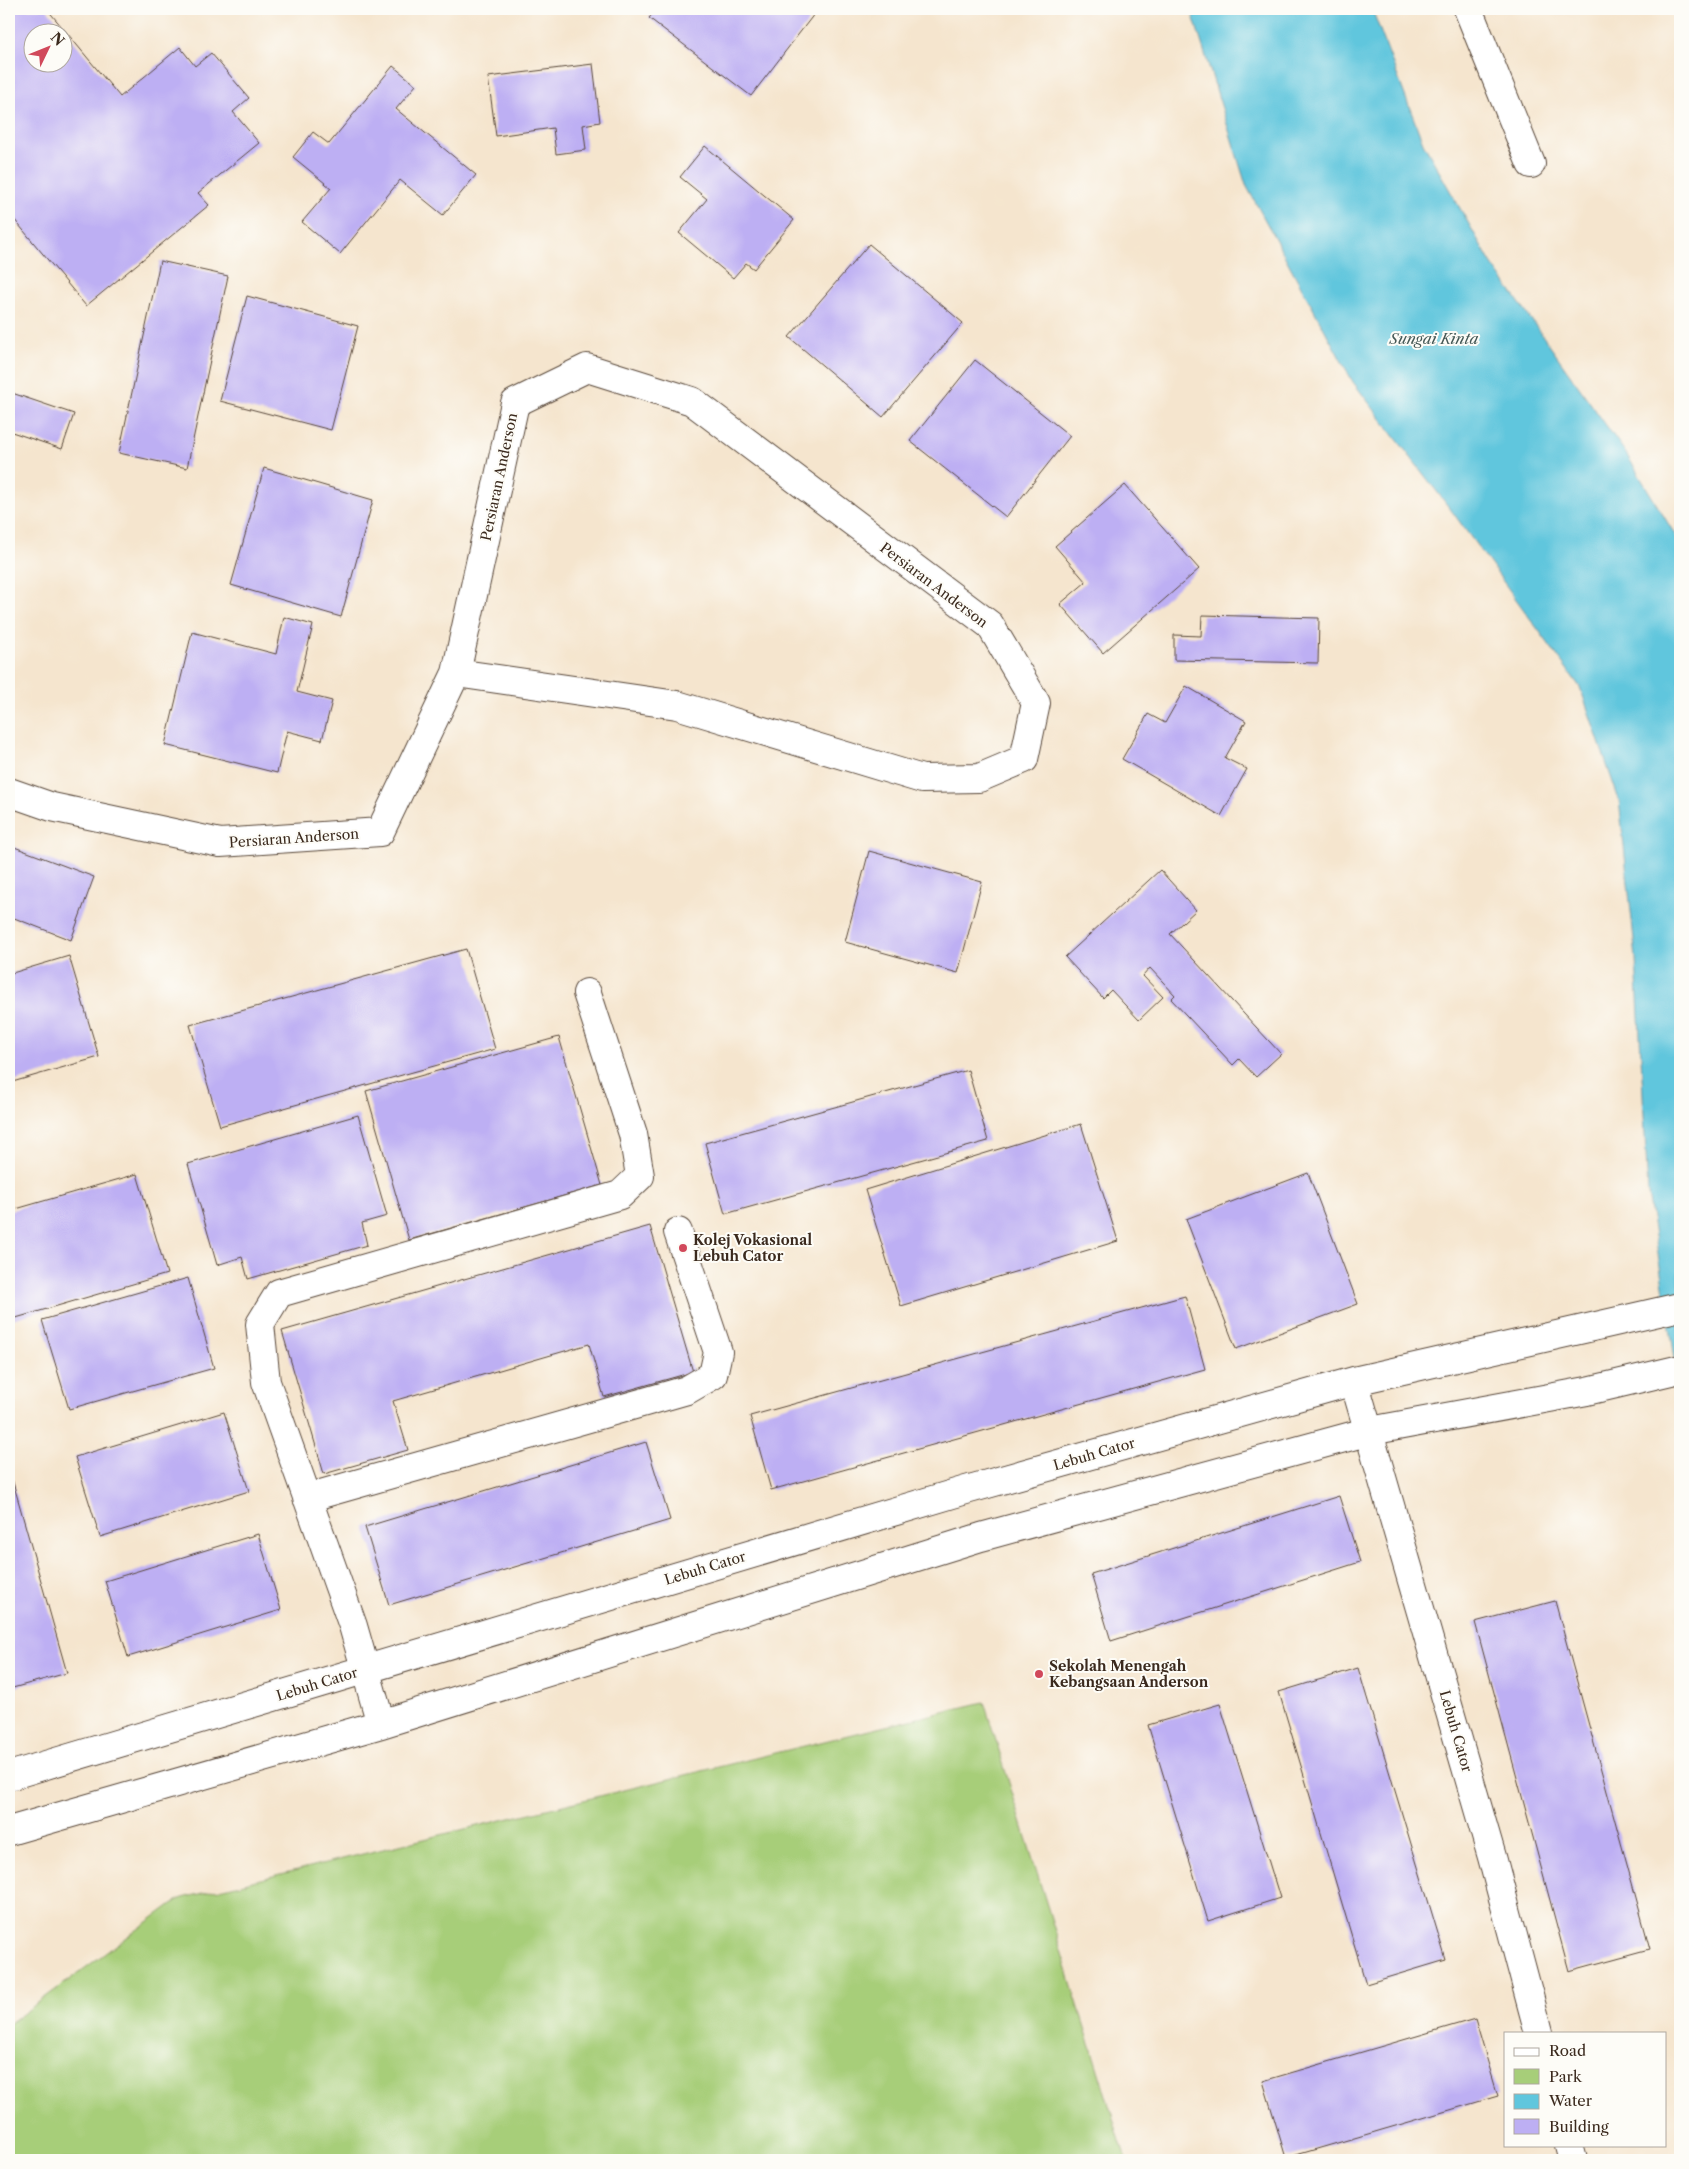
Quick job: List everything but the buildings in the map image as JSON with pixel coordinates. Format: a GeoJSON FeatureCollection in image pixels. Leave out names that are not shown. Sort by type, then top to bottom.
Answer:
{"type":"FeatureCollection","features":[{"type":"Feature","properties":{"kind":"street"},"geometry":{"type":"LineString","coordinates":[[1468,9],[1531,164]]}},
{"type":"Feature","properties":{"kind":"street","name":"Persiaran Anderson"},"geometry":{"type":"LineString","coordinates":[[9,792],[52,807],[220,843],[380,832],[456,673],[516,403],[587,368],[692,401],[990,625],[1036,703],[1024,759],[979,778],[922,779],[677,705],[456,673]]}},
{"type":"Feature","properties":{"kind":"street"},"geometry":{"type":"LineString","coordinates":[[381,1724],[353,1626],[266,1382],[260,1324],[280,1293],[620,1195],[640,1176],[633,1134],[587,994]]}},
{"type":"Feature","properties":{"kind":"street"},"geometry":{"type":"LineString","coordinates":[[307,1498],[687,1390],[713,1375],[718,1352],[678,1232]]}},
{"type":"Feature","properties":{"kind":"street"},"geometry":{"type":"LineString","coordinates":[[1354,1381],[1680,1307]]}},
{"type":"Feature","properties":{"kind":"street"},"geometry":{"type":"LineString","coordinates":[[9,1831],[381,1724],[981,1537],[1370,1431],[1587,1391],[1680,1369]]}},
{"type":"Feature","properties":{"kind":"street","name":"Lebuh Cator"},"geometry":{"type":"LineString","coordinates":[[9,1776],[957,1493],[1354,1381],[1492,1857],[1539,2032]]}},
{"type":"Feature","properties":{"kind":"street"},"geometry":{"type":"LineString","coordinates":[[1569,2146],[1573,2160]]}},
{"type":"Feature","properties":{"kind":"green space"},"geometry":{"type":"Polygon","coordinates":[[[984,1702],[1126,2160],[12,2160],[9,2156],[9,2024],[179,1899],[984,1702]]]}},
{"type":"Feature","properties":{"kind":"water","name":"Sungai Kinta"},"geometry":{"type":"Polygon","coordinates":[[[1191,9],[1372,9],[1423,143],[1491,263],[1625,452],[1680,543],[1680,1389],[1648,1193],[1636,958],[1619,800],[1580,687],[1451,510],[1353,382],[1246,185],[1191,9]]]}},
{"type":"Feature","properties":{"kind":"place","name":"Kolej Vokasional Lebuh Cator"},"geometry":{"type":"Point","coordinates":[683,1248]}},
{"type":"Feature","properties":{"kind":"place","name":"Sekolah Menengah Kebangsaan Anderson"},"geometry":{"type":"Point","coordinates":[1039,1674]}}]}
